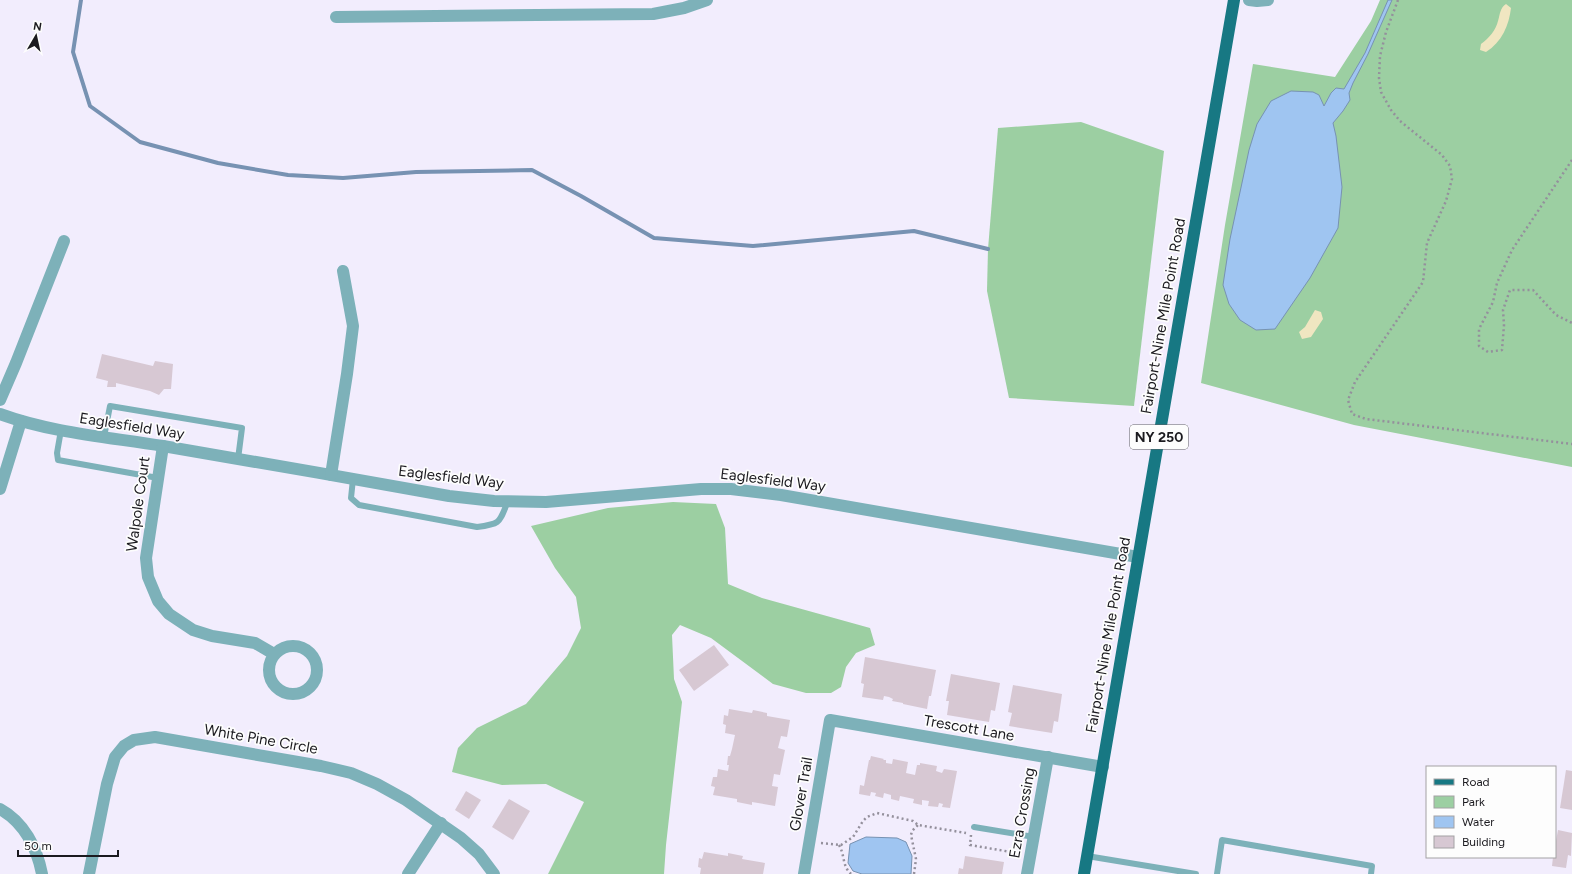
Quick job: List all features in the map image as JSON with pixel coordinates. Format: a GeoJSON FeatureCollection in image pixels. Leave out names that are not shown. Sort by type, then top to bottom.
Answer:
{"type":"FeatureCollection","features":[{"type":"Feature","properties":{"kind":"main road","name":"Fairport-Nine Mile Point Road"},"geometry":{"type":"LineString","coordinates":[[1084,874],[1234,0]]}},
{"type":"Feature","properties":{"kind":"street"},"geometry":{"type":"LineString","coordinates":[[336,17],[653,14],[684,8],[707,0]]}},
{"type":"Feature","properties":{"kind":"street"},"geometry":{"type":"LineString","coordinates":[[1249,0],[1268,0]]}},
{"type":"Feature","properties":{"kind":"street"},"geometry":{"type":"LineString","coordinates":[[0,400],[64,240]]}},
{"type":"Feature","properties":{"kind":"street"},"geometry":{"type":"LineString","coordinates":[[331,476],[348,374],[353,326],[343,271]]}},
{"type":"Feature","properties":{"kind":"street","name":"Eaglesfield Way"},"geometry":{"type":"LineString","coordinates":[[0,414],[21,421],[61,430],[163,446],[449,496],[508,501],[546,502],[701,489],[731,489],[781,495],[1138,557]]}},
{"type":"Feature","properties":{"kind":"street"},"geometry":{"type":"LineString","coordinates":[[0,489],[21,421]]}},
{"type":"Feature","properties":{"kind":"street","name":"Walpole Court"},"geometry":{"type":"LineString","coordinates":[[163,446],[146,558],[148,577],[158,601],[169,614],[193,630],[212,636],[255,643],[274,654]]}},
{"type":"Feature","properties":{"kind":"street"},"geometry":{"type":"LineString","coordinates":[[288,646],[296,646],[310,652],[317,666],[317,674],[314,682],[309,688],[294,694],[286,693],[279,689],[273,684],[270,677],[270,661],[274,654],[280,649],[288,646]]}},
{"type":"Feature","properties":{"kind":"street","name":"Trescott Lane"},"geometry":{"type":"LineString","coordinates":[[830,720],[1103,767]]}},
{"type":"Feature","properties":{"kind":"street","name":"Glover Trail"},"geometry":{"type":"LineString","coordinates":[[804,874],[830,720]]}},
{"type":"Feature","properties":{"kind":"street","name":"White Pine Circle"},"geometry":{"type":"LineString","coordinates":[[89,874],[107,784],[115,757],[124,746],[134,740],[144,738],[166,738],[321,766],[350,773],[377,784],[406,800],[440,823],[461,838],[479,854],[494,874]]}},
{"type":"Feature","properties":{"kind":"street","name":"Ezra Crossing"},"geometry":{"type":"LineString","coordinates":[[1027,874],[1048,757]]}},
{"type":"Feature","properties":{"kind":"street"},"geometry":{"type":"LineString","coordinates":[[0,809],[15,821],[34,846],[42,874]]}},
{"type":"Feature","properties":{"kind":"street"},"geometry":{"type":"LineString","coordinates":[[408,874],[440,823]]}},
{"type":"Feature","properties":{"kind":"lane"},"geometry":{"type":"LineString","coordinates":[[104,437],[110,406],[242,428],[238,459]]}},
{"type":"Feature","properties":{"kind":"lane"},"geometry":{"type":"LineString","coordinates":[[61,430],[57,453],[58,460],[158,478]]}},
{"type":"Feature","properties":{"kind":"lane"},"geometry":{"type":"LineString","coordinates":[[353,479],[351,498],[359,505],[477,527],[494,525],[500,520],[508,501]]}},
{"type":"Feature","properties":{"kind":"lane"},"geometry":{"type":"LineString","coordinates":[[974,827],[1034,837]]}},
{"type":"Feature","properties":{"kind":"lane"},"geometry":{"type":"LineString","coordinates":[[1217,874],[1222,840],[1372,866],[1371,874]]}},
{"type":"Feature","properties":{"kind":"lane"},"geometry":{"type":"LineString","coordinates":[[1087,856],[1196,874]]}},
{"type":"Feature","properties":{"kind":"path"},"geometry":{"type":"LineString","coordinates":[[1398,0],[1386,32],[1380,56],[1379,78],[1381,92],[1391,110],[1400,121],[1442,155],[1450,166],[1452,179],[1446,201],[1427,243],[1423,282],[1355,382],[1348,400],[1352,414],[1366,419],[1572,444]]}},
{"type":"Feature","properties":{"kind":"path"},"geometry":{"type":"LineString","coordinates":[[1572,160],[1512,250],[1497,283],[1493,302],[1479,329],[1480,346],[1488,352],[1502,350],[1504,325],[1503,310],[1510,290],[1533,290],[1556,315],[1572,323]]}},
{"type":"Feature","properties":{"kind":"path"},"geometry":{"type":"LineString","coordinates":[[809,841],[839,845],[853,837],[863,821],[872,814],[881,813],[912,821],[918,825],[969,834],[971,837],[970,845],[1011,852]]}},
{"type":"Feature","properties":{"kind":"path"},"geometry":{"type":"LineString","coordinates":[[914,874],[916,859],[911,835],[912,831],[918,825]]}},
{"type":"Feature","properties":{"kind":"path"},"geometry":{"type":"LineString","coordinates":[[839,845],[843,851],[846,868],[851,874]]}},
{"type":"Feature","properties":{"kind":"green space"},"geometry":{"type":"Polygon","coordinates":[[[1380,0],[1572,0],[1572,467],[1354,425],[1201,383],[1225,225],[1253,64],[1335,77],[1371,21],[1380,0]]]}},
{"type":"Feature","properties":{"kind":"green space"},"geometry":{"type":"Polygon","coordinates":[[[1081,122],[1164,151],[1134,406],[1009,398],[987,291],[988,249],[998,128],[1081,122]]]}},
{"type":"Feature","properties":{"kind":"green space"},"geometry":{"type":"Polygon","coordinates":[[[673,502],[716,504],[725,528],[728,584],[762,598],[870,628],[875,645],[856,653],[846,667],[841,687],[831,693],[806,693],[773,684],[711,638],[680,625],[672,635],[674,679],[682,702],[664,874],[548,874],[584,802],[546,784],[502,785],[452,772],[458,748],[477,728],[526,704],[567,656],[581,628],[576,597],[555,568],[531,526],[608,508],[673,502]]]}},
{"type":"Feature","properties":{"kind":"sand"},"geometry":{"type":"Polygon","coordinates":[[[1506,4],[1511,8],[1504,33],[1492,48],[1486,52],[1480,50],[1481,44],[1496,28],[1501,9],[1506,4]]]}},
{"type":"Feature","properties":{"kind":"sand"},"geometry":{"type":"Polygon","coordinates":[[[1315,310],[1321,312],[1323,319],[1311,337],[1302,339],[1299,332],[1305,327],[1315,310]]]}},
{"type":"Feature","properties":{"kind":"water"},"geometry":{"type":"Polygon","coordinates":[[[1388,0],[1392,0],[1368,54],[1353,83],[1349,93],[1350,100],[1333,123],[1342,187],[1338,228],[1310,278],[1275,329],[1256,330],[1240,320],[1229,304],[1223,285],[1230,239],[1249,150],[1257,124],[1271,101],[1291,91],[1313,92],[1319,95],[1324,106],[1331,93],[1336,88],[1344,89],[1365,53],[1388,0]]]}},
{"type":"Feature","properties":{"kind":"water"},"geometry":{"type":"Polygon","coordinates":[[[866,837],[897,838],[906,842],[912,856],[911,874],[862,874],[853,871],[848,863],[850,844],[866,837]]]}},
{"type":"Feature","properties":{"kind":"building"},"geometry":{"type":"Polygon","coordinates":[[[102,354],[153,366],[155,361],[173,364],[171,389],[164,389],[159,395],[150,391],[116,383],[116,387],[107,387],[108,381],[96,378],[102,354]]]}},
{"type":"Feature","properties":{"kind":"building"},"geometry":{"type":"Polygon","coordinates":[[[714,645],[729,665],[694,691],[679,670],[714,645]]]}},
{"type":"Feature","properties":{"kind":"building"},"geometry":{"type":"Polygon","coordinates":[[[865,657],[936,670],[927,709],[892,701],[893,699],[884,696],[883,700],[862,697],[864,684],[861,683],[865,657]]]}},
{"type":"Feature","properties":{"kind":"building"},"geometry":{"type":"Polygon","coordinates":[[[951,674],[1000,683],[995,711],[991,710],[989,722],[947,715],[949,701],[946,701],[951,674]]]}},
{"type":"Feature","properties":{"kind":"building"},"geometry":{"type":"Polygon","coordinates":[[[1013,685],[1062,694],[1058,722],[1054,721],[1052,733],[1009,726],[1012,713],[1008,712],[1013,685]]]}},
{"type":"Feature","properties":{"kind":"building"},"geometry":{"type":"Polygon","coordinates":[[[729,709],[752,713],[753,710],[767,713],[767,716],[790,720],[787,737],[781,736],[778,748],[785,750],[780,775],[774,774],[772,786],[778,787],[775,806],[752,802],[752,805],[737,802],[737,799],[713,795],[715,787],[711,786],[713,777],[717,777],[718,769],[728,771],[728,756],[730,756],[735,735],[725,733],[726,725],[723,724],[724,715],[728,716],[729,709]]]}},
{"type":"Feature","properties":{"kind":"building"},"geometry":{"type":"Polygon","coordinates":[[[871,756],[884,759],[883,760],[886,760],[886,763],[892,764],[893,759],[908,762],[906,773],[915,775],[917,765],[920,765],[920,763],[937,766],[936,771],[942,773],[944,769],[957,771],[950,808],[942,807],[943,804],[939,803],[938,807],[928,806],[929,801],[922,800],[922,805],[913,803],[914,799],[900,796],[899,801],[891,799],[891,795],[884,793],[883,798],[875,796],[876,793],[871,792],[870,796],[859,794],[860,785],[864,786],[871,756]]]}},
{"type":"Feature","properties":{"kind":"building"},"geometry":{"type":"Polygon","coordinates":[[[1566,770],[1572,771],[1572,810],[1560,808],[1566,770]]]}},
{"type":"Feature","properties":{"kind":"building"},"geometry":{"type":"Polygon","coordinates":[[[466,791],[481,800],[469,819],[455,810],[466,791]]]}},
{"type":"Feature","properties":{"kind":"building"},"geometry":{"type":"Polygon","coordinates":[[[509,799],[530,811],[513,840],[492,827],[509,799]]]}},
{"type":"Feature","properties":{"kind":"building"},"geometry":{"type":"Polygon","coordinates":[[[1558,830],[1572,833],[1571,856],[1568,855],[1566,868],[1552,866],[1553,858],[1556,858],[1556,841],[1558,830]]]}},
{"type":"Feature","properties":{"kind":"building"},"geometry":{"type":"Polygon","coordinates":[[[704,852],[728,856],[728,853],[743,856],[742,859],[765,863],[763,874],[700,874],[701,868],[698,867],[699,858],[702,859],[704,852]]]}},
{"type":"Feature","properties":{"kind":"building"},"geometry":{"type":"Polygon","coordinates":[[[965,856],[1004,862],[1002,874],[958,874],[959,868],[963,869],[965,856]]]}},
{"type":"Feature","properties":{"kind":"waterway"},"geometry":{"type":"LineString","coordinates":[[81,0],[73,52],[90,106],[140,142],[218,163],[288,175],[343,178],[416,172],[532,170],[654,238],[753,246],[914,231],[988,249]]}}]}
